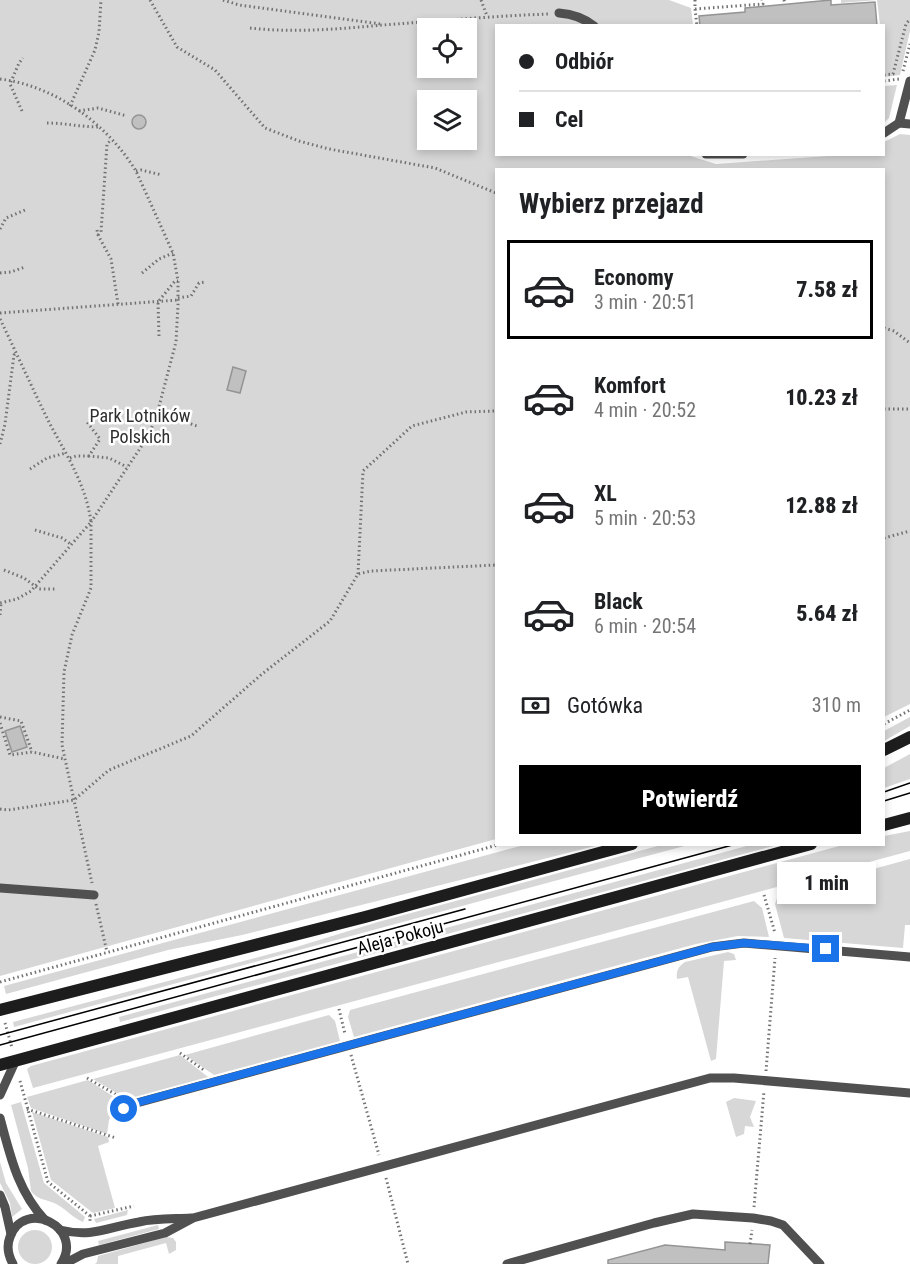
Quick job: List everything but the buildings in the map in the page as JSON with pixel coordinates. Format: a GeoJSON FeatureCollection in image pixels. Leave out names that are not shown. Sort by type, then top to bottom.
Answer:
{"type":"FeatureCollection","features":[{"type":"Feature","properties":{"kind":"main road"},"geometry":{"type":"LineString","coordinates":[[885,750],[910,737]]}},
{"type":"Feature","properties":{"kind":"main road"},"geometry":{"type":"LineString","coordinates":[[885,825],[910,818]]}},
{"type":"Feature","properties":{"kind":"main road","name":"Aleja Pokoju"},"geometry":{"type":"LineString","coordinates":[[0,1010],[319,929],[625,846]]}},
{"type":"Feature","properties":{"kind":"main road","name":"Aleja Pokoju"},"geometry":{"type":"LineString","coordinates":[[0,1065],[14,1057],[804,846]]}},
{"type":"Feature","properties":{"kind":"lane"},"geometry":{"type":"LineString","coordinates":[[559,13],[587,20],[592,24]]}},
{"type":"Feature","properties":{"kind":"lane"},"geometry":{"type":"LineString","coordinates":[[899,123],[906,80]]}},
{"type":"Feature","properties":{"kind":"lane"},"geometry":{"type":"LineString","coordinates":[[885,132],[899,123],[910,124]]}},
{"type":"Feature","properties":{"kind":"lane"},"geometry":{"type":"LineString","coordinates":[[0,888],[94,895]]}},
{"type":"Feature","properties":{"kind":"lane"},"geometry":{"type":"LineString","coordinates":[[128,1107],[712,947],[744,943],[910,957]]}},
{"type":"Feature","properties":{"kind":"lane"},"geometry":{"type":"LineString","coordinates":[[0,1095],[14,1057]]}},
{"type":"Feature","properties":{"kind":"lane"},"geometry":{"type":"LineString","coordinates":[[0,1118],[11,1160],[27,1197],[45,1220],[60,1230],[77,1234],[92,1233],[138,1222],[193,1218],[710,1078],[910,1093]]}},
{"type":"Feature","properties":{"kind":"lane"},"geometry":{"type":"LineString","coordinates":[[0,1195],[5,1207],[8,1264]]}},
{"type":"Feature","properties":{"kind":"lane"},"geometry":{"type":"LineString","coordinates":[[507,1264],[693,1214],[753,1218],[783,1225],[820,1264]]}},
{"type":"Feature","properties":{"kind":"lane"},"geometry":{"type":"LineString","coordinates":[[7,1238],[17,1226],[25,1221],[35,1218],[45,1220]]}},
{"type":"Feature","properties":{"kind":"lane"},"geometry":{"type":"LineString","coordinates":[[62,1264],[83,1254],[165,1233],[193,1218]]}},
{"type":"Feature","properties":{"kind":"lane"},"geometry":{"type":"LineString","coordinates":[[60,1230],[66,1247],[62,1264]]}},
{"type":"Feature","properties":{"kind":"path"},"geometry":{"type":"LineString","coordinates":[[70,106],[95,50],[99,32],[101,0]]}},
{"type":"Feature","properties":{"kind":"path"},"geometry":{"type":"LineString","coordinates":[[150,0],[177,47],[215,70],[265,128],[328,149],[435,168],[495,193]]}},
{"type":"Feature","properties":{"kind":"path"},"geometry":{"type":"LineString","coordinates":[[223,0],[239,5],[386,25]]}},
{"type":"Feature","properties":{"kind":"path"},"geometry":{"type":"LineString","coordinates":[[481,0],[487,16]]}},
{"type":"Feature","properties":{"kind":"path"},"geometry":{"type":"LineString","coordinates":[[694,0],[697,24]]}},
{"type":"Feature","properties":{"kind":"path"},"geometry":{"type":"LineString","coordinates":[[695,9],[763,4],[762,0]]}},
{"type":"Feature","properties":{"kind":"path"},"geometry":{"type":"LineString","coordinates":[[250,28],[276,31],[559,13]]}},
{"type":"Feature","properties":{"kind":"path"},"geometry":{"type":"LineString","coordinates":[[885,75],[893,74],[906,24],[910,20]]}},
{"type":"Feature","properties":{"kind":"path"},"geometry":{"type":"LineString","coordinates":[[22,111],[10,84],[23,58]]}},
{"type":"Feature","properties":{"kind":"path"},"geometry":{"type":"LineString","coordinates":[[0,79],[12,80],[42,90],[79,111],[100,127],[136,171],[173,253],[178,281],[176,342],[156,418],[147,438],[91,522],[72,545],[34,587],[17,598],[0,603],[0,615]]}},
{"type":"Feature","properties":{"kind":"path"},"geometry":{"type":"LineString","coordinates":[[885,81],[906,80]]}},
{"type":"Feature","properties":{"kind":"path"},"geometry":{"type":"LineString","coordinates":[[79,111],[98,108],[127,116]]}},
{"type":"Feature","properties":{"kind":"path"},"geometry":{"type":"LineString","coordinates":[[47,123],[100,127]]}},
{"type":"Feature","properties":{"kind":"path"},"geometry":{"type":"LineString","coordinates":[[98,235],[106,144],[111,140]]}},
{"type":"Feature","properties":{"kind":"path"},"geometry":{"type":"LineString","coordinates":[[136,171],[162,175]]}},
{"type":"Feature","properties":{"kind":"path"},"geometry":{"type":"LineString","coordinates":[[0,229],[6,218],[25,210]]}},
{"type":"Feature","properties":{"kind":"path"},"geometry":{"type":"LineString","coordinates":[[97,230],[111,259],[118,304]]}},
{"type":"Feature","properties":{"kind":"path"},"geometry":{"type":"LineString","coordinates":[[142,273],[159,259],[173,253]]}},
{"type":"Feature","properties":{"kind":"path"},"geometry":{"type":"LineString","coordinates":[[0,273],[25,267]]}},
{"type":"Feature","properties":{"kind":"path"},"geometry":{"type":"LineString","coordinates":[[159,336],[158,302],[178,281]]}},
{"type":"Feature","properties":{"kind":"path"},"geometry":{"type":"LineString","coordinates":[[0,313],[178,299],[191,296],[199,283],[205,282]]}},
{"type":"Feature","properties":{"kind":"path"},"geometry":{"type":"LineString","coordinates":[[0,319],[79,477],[89,505],[91,588],[72,635],[64,672],[62,745],[107,952]]}},
{"type":"Feature","properties":{"kind":"path"},"geometry":{"type":"LineString","coordinates":[[885,328],[894,331],[910,343]]}},
{"type":"Feature","properties":{"kind":"path"},"geometry":{"type":"LineString","coordinates":[[0,444],[5,424],[14,355],[17,353]]}},
{"type":"Feature","properties":{"kind":"path"},"geometry":{"type":"LineString","coordinates":[[885,409],[910,409]]}},
{"type":"Feature","properties":{"kind":"path"},"geometry":{"type":"LineString","coordinates":[[0,809],[8,810],[74,800],[109,770],[191,736],[262,674],[330,621],[358,574],[363,471],[412,426],[466,412],[495,411]]}},
{"type":"Feature","properties":{"kind":"path"},"geometry":{"type":"LineString","coordinates":[[89,456],[100,439],[87,422],[102,413]]}},
{"type":"Feature","properties":{"kind":"path"},"geometry":{"type":"LineString","coordinates":[[156,418],[170,417],[197,426]]}},
{"type":"Feature","properties":{"kind":"path"},"geometry":{"type":"LineString","coordinates":[[30,469],[47,458],[66,453]]}},
{"type":"Feature","properties":{"kind":"path"},"geometry":{"type":"LineString","coordinates":[[69,458],[89,456],[109,458],[127,467]]}},
{"type":"Feature","properties":{"kind":"path"},"geometry":{"type":"LineString","coordinates":[[35,530],[62,538],[72,545]]}},
{"type":"Feature","properties":{"kind":"path"},"geometry":{"type":"LineString","coordinates":[[885,538],[910,531]]}},
{"type":"Feature","properties":{"kind":"path"},"geometry":{"type":"LineString","coordinates":[[358,574],[372,571],[495,565]]}},
{"type":"Feature","properties":{"kind":"path"},"geometry":{"type":"LineString","coordinates":[[4,570],[24,578],[39,590],[55,589]]}},
{"type":"Feature","properties":{"kind":"path"},"geometry":{"type":"LineString","coordinates":[[885,723],[910,710]]}},
{"type":"Feature","properties":{"kind":"path"},"geometry":{"type":"LineString","coordinates":[[0,717],[21,721],[32,752]]}},
{"type":"Feature","properties":{"kind":"path"},"geometry":{"type":"LineString","coordinates":[[0,723],[10,755],[32,752],[65,759]]}},
{"type":"Feature","properties":{"kind":"path"},"geometry":{"type":"LineString","coordinates":[[0,982],[495,846]]}},
{"type":"Feature","properties":{"kind":"path"},"geometry":{"type":"LineString","coordinates":[[764,895],[777,938]]}},
{"type":"Feature","properties":{"kind":"path"},"geometry":{"type":"LineString","coordinates":[[766,1073],[775,953]]}},
{"type":"Feature","properties":{"kind":"path"},"geometry":{"type":"LineString","coordinates":[[339,1009],[347,1039]]}},
{"type":"Feature","properties":{"kind":"path"},"geometry":{"type":"LineString","coordinates":[[5,1024],[14,1057]]}},
{"type":"Feature","properties":{"kind":"path"},"geometry":{"type":"LineString","coordinates":[[180,1053],[219,1082]]}},
{"type":"Feature","properties":{"kind":"path"},"geometry":{"type":"LineString","coordinates":[[351,1053],[380,1159]]}},
{"type":"Feature","properties":{"kind":"path"},"geometry":{"type":"LineString","coordinates":[[19,1075],[48,1182],[90,1216]]}},
{"type":"Feature","properties":{"kind":"path"},"geometry":{"type":"LineString","coordinates":[[87,1078],[128,1107]]}},
{"type":"Feature","properties":{"kind":"path"},"geometry":{"type":"LineString","coordinates":[[754,1212],[764,1089]]}},
{"type":"Feature","properties":{"kind":"path"},"geometry":{"type":"LineString","coordinates":[[27,1109],[116,1138]]}},
{"type":"Feature","properties":{"kind":"path"},"geometry":{"type":"LineString","coordinates":[[384,1174],[408,1264]]}},
{"type":"Feature","properties":{"kind":"path"},"geometry":{"type":"LineString","coordinates":[[90,1216],[134,1206]]}},
{"type":"Feature","properties":{"kind":"path"},"geometry":{"type":"LineString","coordinates":[[90,1216],[90,1224]]}},
{"type":"Feature","properties":{"kind":"path"},"geometry":{"type":"LineString","coordinates":[[750,1244],[752,1226]]}},
{"type":"Feature","properties":{"kind":"green space","name":"Park Lotników Polskich"},"geometry":{"type":"Polygon","coordinates":[[[0,0],[669,0],[691,8],[693,24],[495,24],[495,156],[690,156],[716,164],[828,156],[885,156],[885,142],[900,134],[910,135],[910,704],[885,716],[885,168],[495,168],[495,839],[0,976],[0,0]]]}},
{"type":"Feature","properties":{"kind":"green space"},"geometry":{"type":"Polygon","coordinates":[[[841,0],[877,0],[841,3],[841,0]]]}},
{"type":"Feature","properties":{"kind":"green space"},"geometry":{"type":"Polygon","coordinates":[[[877,0],[910,0],[910,31],[900,75],[885,77],[885,24],[880,24],[877,0]]]}},
{"type":"Feature","properties":{"kind":"green space"},"geometry":{"type":"Polygon","coordinates":[[[897,85],[889,118],[885,122],[885,86],[897,85]]]}},
{"type":"Feature","properties":{"kind":"green space"},"geometry":{"type":"Polygon","coordinates":[[[910,717],[910,726],[885,740],[885,730],[910,717]]]}},
{"type":"Feature","properties":{"kind":"green space"},"geometry":{"type":"Polygon","coordinates":[[[910,754],[910,779],[885,788],[885,767],[910,754]]]}},
{"type":"Feature","properties":{"kind":"green space"},"geometry":{"type":"Polygon","coordinates":[[[910,831],[910,851],[33,1088],[27,1069],[31,1066],[839,846],[885,846],[885,836],[910,831]]]}},
{"type":"Feature","properties":{"kind":"green space"},"geometry":{"type":"Polygon","coordinates":[[[520,846],[595,846],[242,935],[168,950],[6,994],[4,986],[520,846]]]}},
{"type":"Feature","properties":{"kind":"green space"},"geometry":{"type":"Polygon","coordinates":[[[658,846],[684,846],[14,1027],[13,1022],[293,948],[378,922],[658,846]]]}},
{"type":"Feature","properties":{"kind":"green space"},"geometry":{"type":"Polygon","coordinates":[[[747,846],[773,846],[120,1022],[119,1017],[747,846]]]}},
{"type":"Feature","properties":{"kind":"green space"},"geometry":{"type":"Polygon","coordinates":[[[910,859],[910,925],[905,925],[903,948],[784,938],[775,904],[778,895],[910,859]]]}},
{"type":"Feature","properties":{"kind":"green space"},"geometry":{"type":"Polygon","coordinates":[[[754,901],[762,908],[769,937],[738,936],[696,944],[354,1037],[348,1017],[350,1010],[754,901]]]}},
{"type":"Feature","properties":{"kind":"green space"},"geometry":{"type":"Polygon","coordinates":[[[728,952],[734,954],[736,960],[724,961],[716,1059],[711,1061],[688,977],[677,979],[677,974],[679,967],[685,962],[728,952]]]}},
{"type":"Feature","properties":{"kind":"green space"},"geometry":{"type":"Polygon","coordinates":[[[329,1015],[335,1021],[340,1041],[214,1075],[185,1055],[329,1015]]]}},
{"type":"Feature","properties":{"kind":"green space"},"geometry":{"type":"Polygon","coordinates":[[[180,1055],[208,1077],[127,1099],[93,1079],[180,1055]]]}},
{"type":"Feature","properties":{"kind":"green space"},"geometry":{"type":"Polygon","coordinates":[[[88,1080],[122,1102],[109,1120],[107,1134],[31,1108],[27,1097],[88,1080]]]}},
{"type":"Feature","properties":{"kind":"green space"},"geometry":{"type":"Polygon","coordinates":[[[734,1098],[756,1101],[750,1117],[754,1127],[745,1126],[744,1134],[736,1137],[726,1102],[734,1098]]]}},
{"type":"Feature","properties":{"kind":"green space"},"geometry":{"type":"Polygon","coordinates":[[[21,1102],[44,1183],[85,1217],[83,1222],[58,1205],[37,1197],[31,1191],[28,1168],[11,1105],[21,1102]]]}},
{"type":"Feature","properties":{"kind":"green space"},"geometry":{"type":"Polygon","coordinates":[[[32,1112],[108,1137],[109,1142],[98,1146],[115,1208],[93,1213],[51,1180],[32,1112]]]}},
{"type":"Feature","properties":{"kind":"green space"},"geometry":{"type":"Polygon","coordinates":[[[0,1162],[6,1183],[22,1209],[12,1217],[10,1203],[0,1183],[0,1162]]]}},
{"type":"Feature","properties":{"kind":"green space"},"geometry":{"type":"Polygon","coordinates":[[[128,1210],[127,1215],[96,1223],[94,1219],[128,1210]]]}},
{"type":"Feature","properties":{"kind":"green space"},"geometry":{"type":"Polygon","coordinates":[[[158,1225],[159,1229],[99,1245],[98,1241],[158,1225]]]}},
{"type":"Feature","properties":{"kind":"green space"},"geometry":{"type":"Polygon","coordinates":[[[35,1230],[47,1235],[52,1247],[47,1259],[35,1264],[23,1259],[18,1247],[23,1235],[35,1230]]]}},
{"type":"Feature","properties":{"kind":"green space"},"geometry":{"type":"Polygon","coordinates":[[[166,1237],[173,1238],[176,1242],[176,1250],[169,1254],[166,1243],[118,1256],[118,1264],[95,1264],[98,1256],[166,1237]]]}},
{"type":"Feature","properties":{"kind":"tram line"},"geometry":{"type":"LineString","coordinates":[[885,792],[910,783]]}},
{"type":"Feature","properties":{"kind":"tram line"},"geometry":{"type":"LineString","coordinates":[[885,801],[910,793]]}},
{"type":"Feature","properties":{"kind":"tram line"},"geometry":{"type":"LineString","coordinates":[[0,1045],[729,846]]}},
{"type":"Feature","properties":{"kind":"tram line"},"geometry":{"type":"LineString","coordinates":[[0,1035],[465,909]]}},
{"type":"Feature","properties":{"kind":"route"},"geometry":{"type":"LineString","coordinates":[[124,1109],[132,1104],[712,947],[744,943],[826,949]]}}]}
